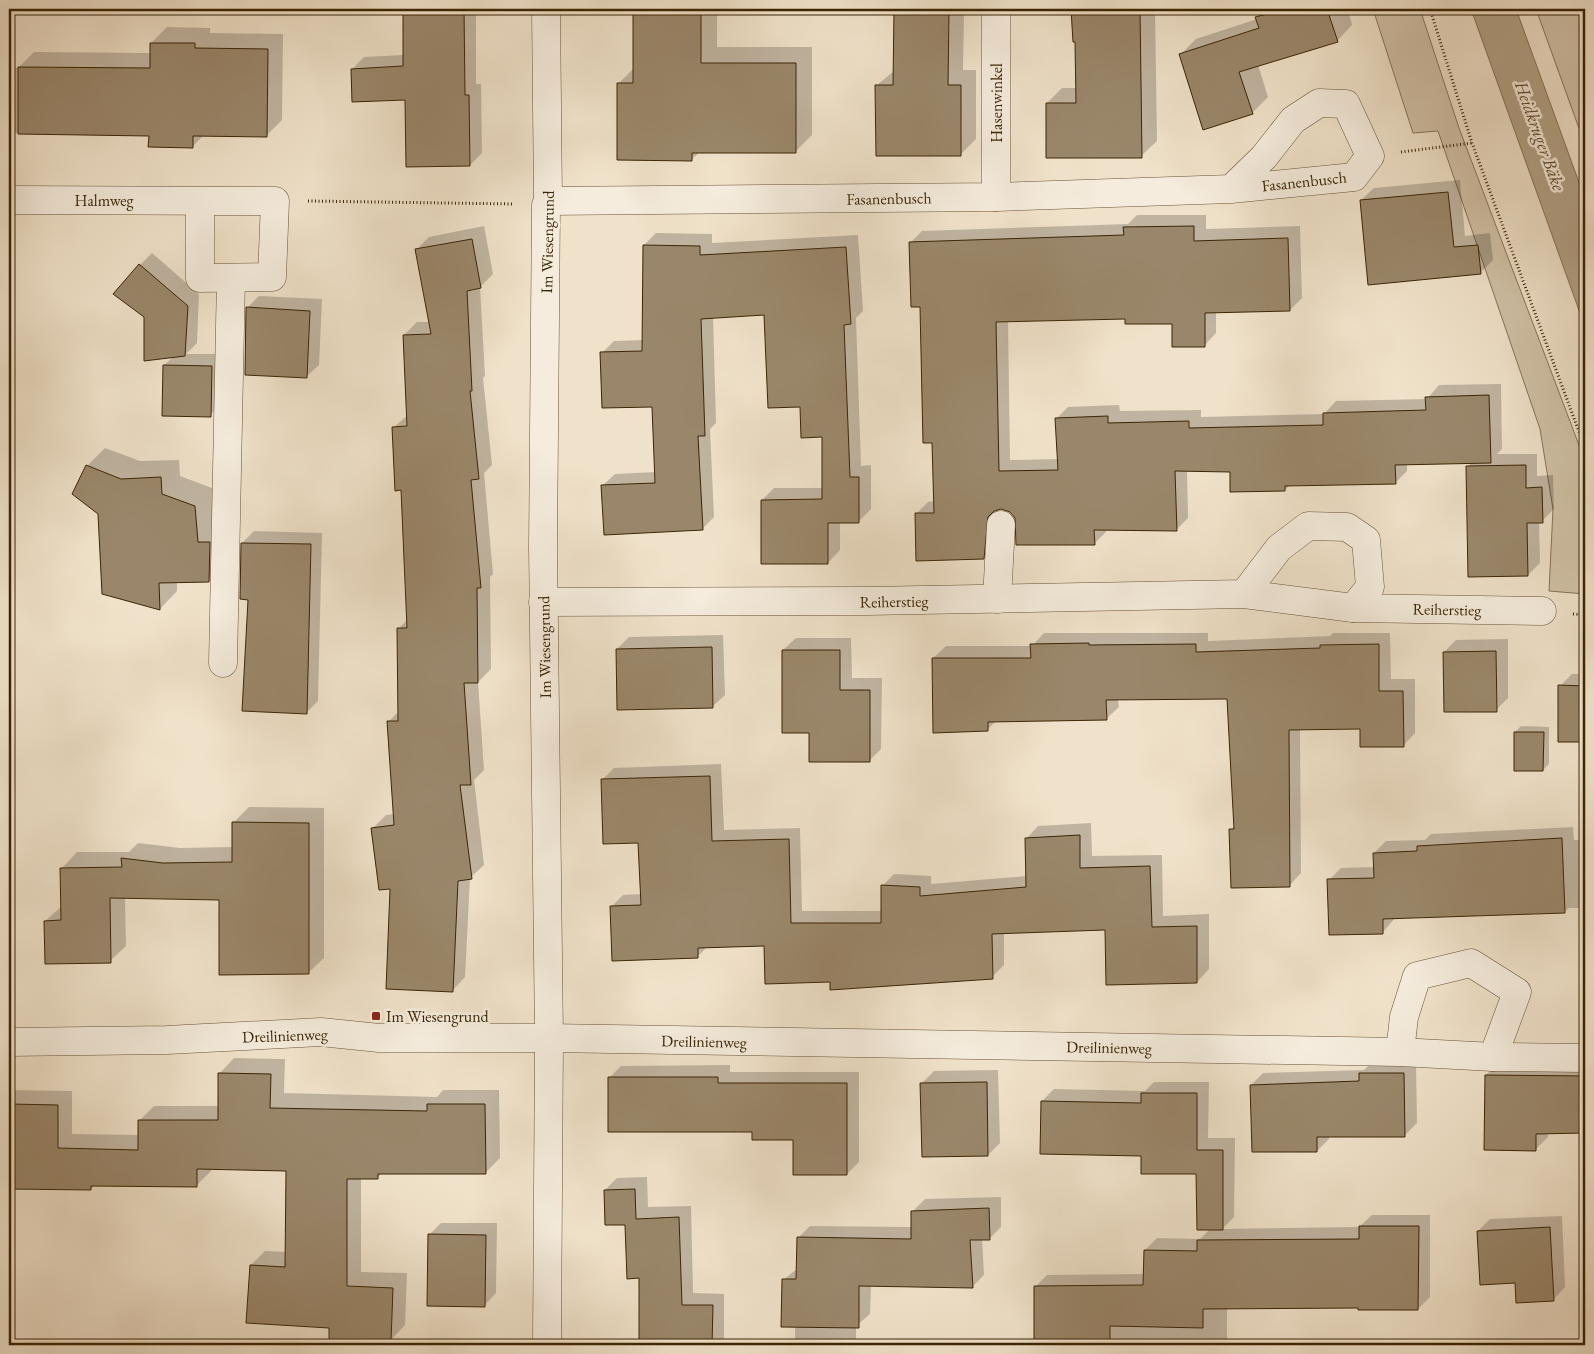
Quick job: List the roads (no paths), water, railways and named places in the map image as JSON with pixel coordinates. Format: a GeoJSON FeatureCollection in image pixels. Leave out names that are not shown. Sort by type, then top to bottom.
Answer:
{"type":"FeatureCollection","features":[{"type":"Feature","properties":{"kind":"street","name":"Im Wiesengrund"},"geometry":{"type":"LineString","coordinates":[[546,9],[547,203],[544,602],[549,1038],[547,1345]]}},
{"type":"Feature","properties":{"kind":"street","name":"Hasenwinkel"},"geometry":{"type":"LineString","coordinates":[[996,9],[996,197]]}},
{"type":"Feature","properties":{"kind":"street","name":"Fasanenbusch"},"geometry":{"type":"LineString","coordinates":[[547,203],[996,197],[1230,189],[1354,177],[1370,156],[1346,104],[1319,103],[1293,120],[1264,157],[1230,189]]}},
{"type":"Feature","properties":{"kind":"street","name":"Halmweg"},"geometry":{"type":"LineString","coordinates":[[9,200],[275,201],[272,277],[231,278]]}},
{"type":"Feature","properties":{"kind":"street"},"geometry":{"type":"LineString","coordinates":[[200,201],[200,278],[231,278],[223,663]]}},
{"type":"Feature","properties":{"kind":"street"},"geometry":{"type":"LineString","coordinates":[[998,599],[1001,525]]}},
{"type":"Feature","properties":{"kind":"street"},"geometry":{"type":"LineString","coordinates":[[1244,594],[1279,548],[1308,526],[1347,527],[1366,540],[1370,587],[1353,608]]}},
{"type":"Feature","properties":{"kind":"street","name":"Reiherstieg"},"geometry":{"type":"LineString","coordinates":[[544,602],[998,599],[1244,594],[1353,608],[1542,611]]}},
{"type":"Feature","properties":{"kind":"street"},"geometry":{"type":"LineString","coordinates":[[1400,1052],[1404,1017],[1418,976],[1471,963],[1517,992],[1493,1057]]}},
{"type":"Feature","properties":{"kind":"street","name":"Dreilinienweg"},"geometry":{"type":"LineString","coordinates":[[9,1042],[167,1040],[321,1032],[378,1038],[549,1038],[1400,1052],[1493,1057],[1585,1058]]}},
{"type":"Feature","properties":{"kind":"water","name":"Heidkruger Bäke"},"geometry":{"type":"Polygon","coordinates":[[[1471,9],[1516,9],[1585,199],[1585,327],[1471,9]]]}},
{"type":"Feature","properties":{"kind":"place","name":"Im Wiesengrund"},"geometry":{"type":"Point","coordinates":[376,1016]}}]}
